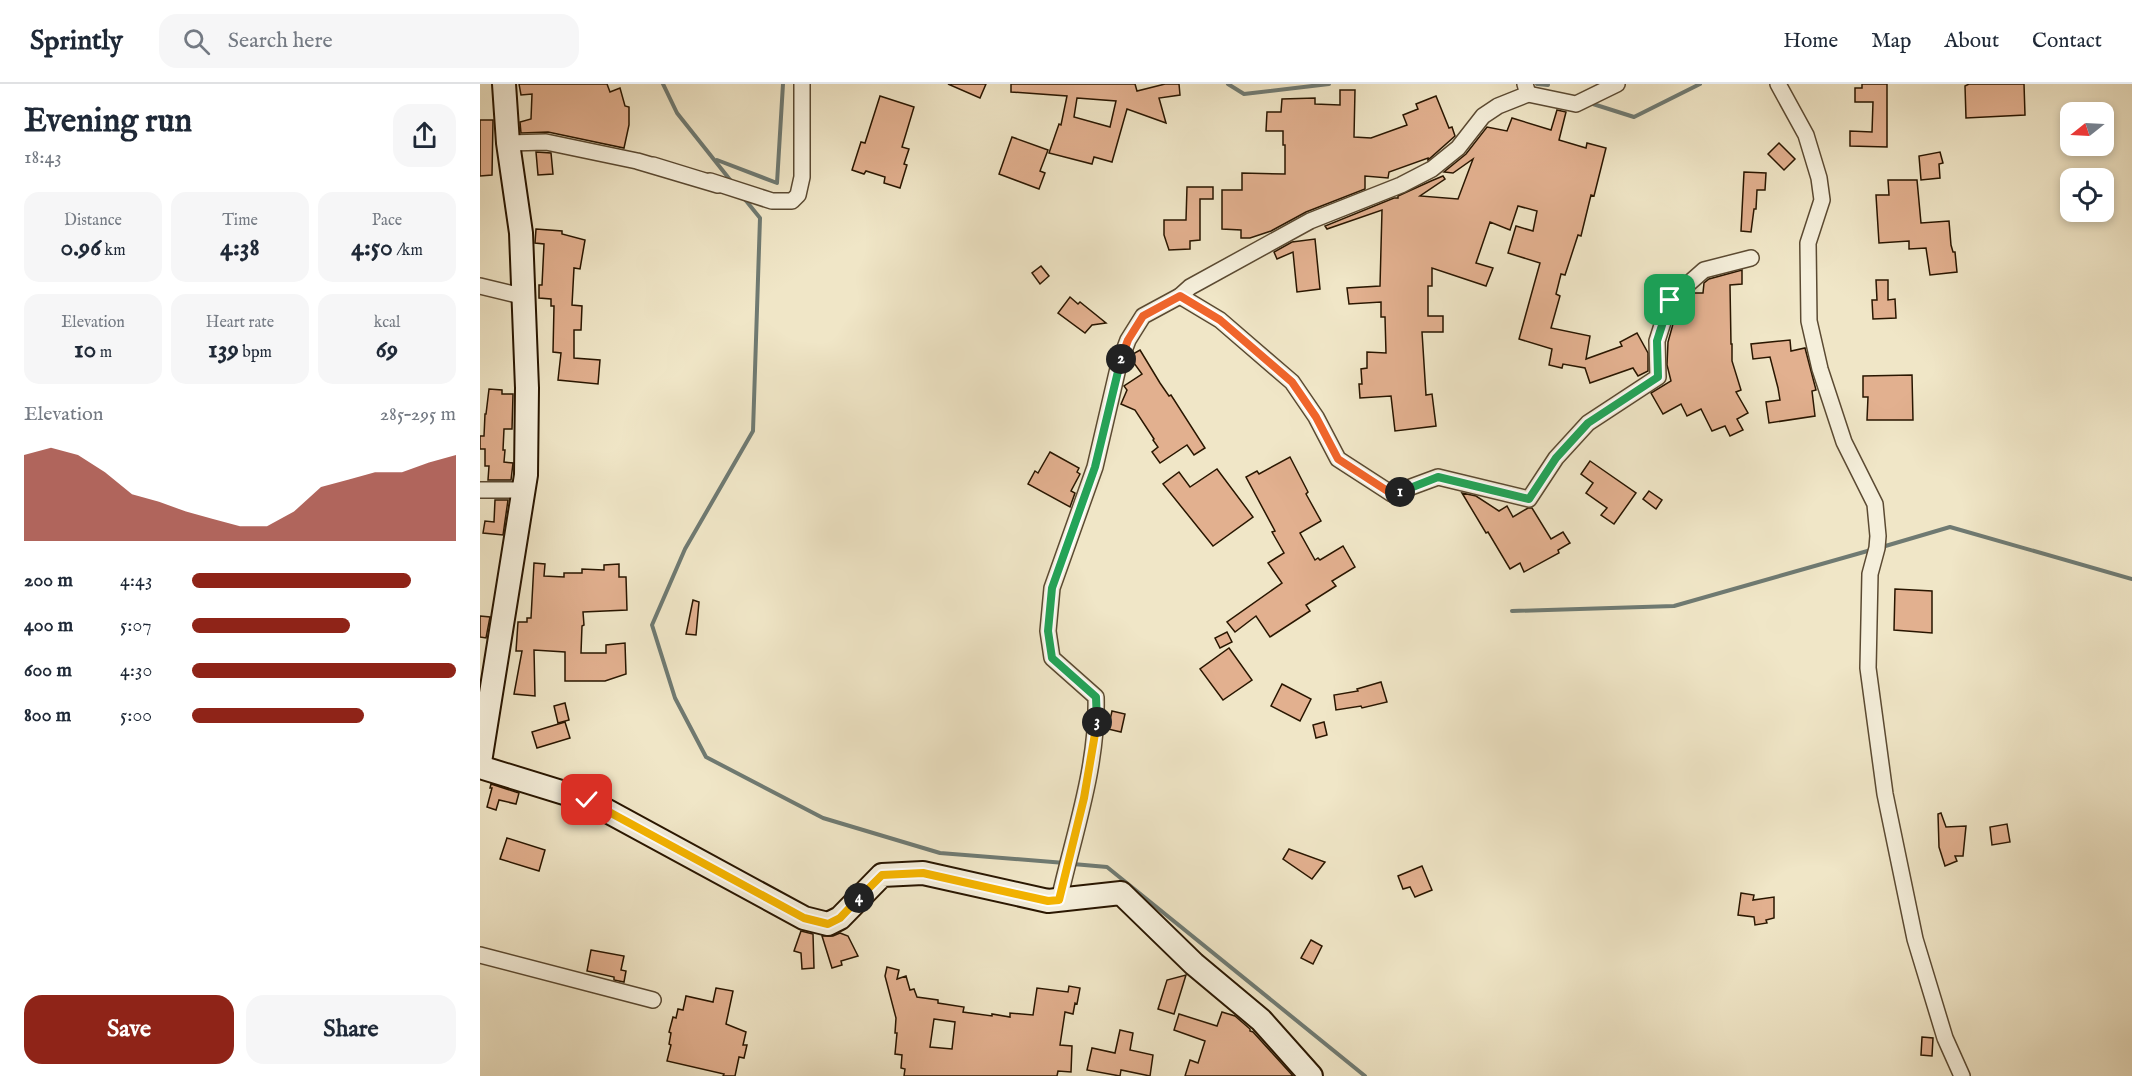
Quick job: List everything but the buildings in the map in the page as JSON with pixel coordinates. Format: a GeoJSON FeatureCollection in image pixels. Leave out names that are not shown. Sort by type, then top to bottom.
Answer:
{"type":"FeatureCollection","features":[{"type":"Feature","properties":{"kind":"street"},"geometry":{"type":"LineString","coordinates":[[480,762],[525,490],[527,388],[525,297],[521,233],[508,143],[504,84]]}},
{"type":"Feature","properties":{"kind":"street"},"geometry":{"type":"LineString","coordinates":[[508,143],[546,142],[637,161],[772,201],[792,201],[798,195],[802,177],[802,84]]}},
{"type":"Feature","properties":{"kind":"street"},"geometry":{"type":"LineString","coordinates":[[1059,900],[1084,798],[1097,728],[1096,697],[1052,658],[1048,631],[1052,588],[1095,467],[1119,364],[1128,340],[1143,316],[1180,296],[1190,287],[1311,221],[1401,185],[1432,169],[1458,148],[1483,116],[1526,89],[1576,104],[1603,93],[1617,84]]}},
{"type":"Feature","properties":{"kind":"street"},"geometry":{"type":"LineString","coordinates":[[1778,84],[1795,112],[1814,158],[1819,178],[1822,200],[1808,243],[1809,321],[1820,369],[1844,442],[1877,512],[1877,548],[1870,574],[1868,668],[1885,794],[1915,939],[1945,1038],[1962,1076]]}},
{"type":"Feature","properties":{"kind":"street"},"geometry":{"type":"LineString","coordinates":[[1180,296],[1220,320],[1292,382],[1316,417],[1338,459],[1392,494],[1438,477],[1529,499],[1556,458],[1588,423],[1658,377],[1657,341],[1670,300],[1704,270],[1750,258]]}},
{"type":"Feature","properties":{"kind":"street"},"geometry":{"type":"LineString","coordinates":[[480,286],[525,297]]}},
{"type":"Feature","properties":{"kind":"street"},"geometry":{"type":"LineString","coordinates":[[480,490],[525,490]]}},
{"type":"Feature","properties":{"kind":"street"},"geometry":{"type":"LineString","coordinates":[[480,766],[587,800],[804,918],[828,924],[840,918],[882,875],[923,873],[1048,901],[1121,894],[1194,964],[1262,1020],[1311,1076]]}},
{"type":"Feature","properties":{"kind":"street"},"geometry":{"type":"LineString","coordinates":[[480,955],[653,1000]]}},
{"type":"Feature","properties":{"kind":"waterway"},"geometry":{"type":"LineString","coordinates":[[663,84],[677,113],[731,181]]}},
{"type":"Feature","properties":{"kind":"waterway"},"geometry":{"type":"LineString","coordinates":[[717,160],[777,183],[783,84]]}},
{"type":"Feature","properties":{"kind":"waterway"},"geometry":{"type":"LineString","coordinates":[[1228,84],[1244,94],[1329,84]]}},
{"type":"Feature","properties":{"kind":"waterway"},"geometry":{"type":"LineString","coordinates":[[1537,84],[1548,85]]}},
{"type":"Feature","properties":{"kind":"waterway"},"geometry":{"type":"LineString","coordinates":[[1593,104],[1634,117],[1700,84]]}},
{"type":"Feature","properties":{"kind":"waterway"},"geometry":{"type":"LineString","coordinates":[[743,197],[760,218],[753,431],[685,549],[652,625],[675,698],[706,757],[823,818],[940,853],[1065,863]]}},
{"type":"Feature","properties":{"kind":"waterway"},"geometry":{"type":"LineString","coordinates":[[1882,547],[1950,527],[2132,579]]}},
{"type":"Feature","properties":{"kind":"waterway"},"geometry":{"type":"LineString","coordinates":[[1512,611],[1674,606],[1871,550]]}},
{"type":"Feature","properties":{"kind":"waterway"},"geometry":{"type":"LineString","coordinates":[[1073,864],[1107,867],[1365,1076]]}},
{"type":"Feature","properties":{"kind":"route"},"geometry":{"type":"LineString","coordinates":[[587,800],[804,918],[828,924],[840,918],[882,875],[923,873],[1048,901],[1059,900],[1084,798],[1097,728],[1096,697],[1052,658],[1048,631],[1052,588],[1095,467],[1119,364],[1128,340],[1143,316],[1180,296],[1220,320],[1292,382],[1316,417],[1338,459],[1392,494],[1438,477],[1488,491],[1529,499],[1556,458],[1588,423],[1658,377],[1657,341],[1670,300]]}}]}
